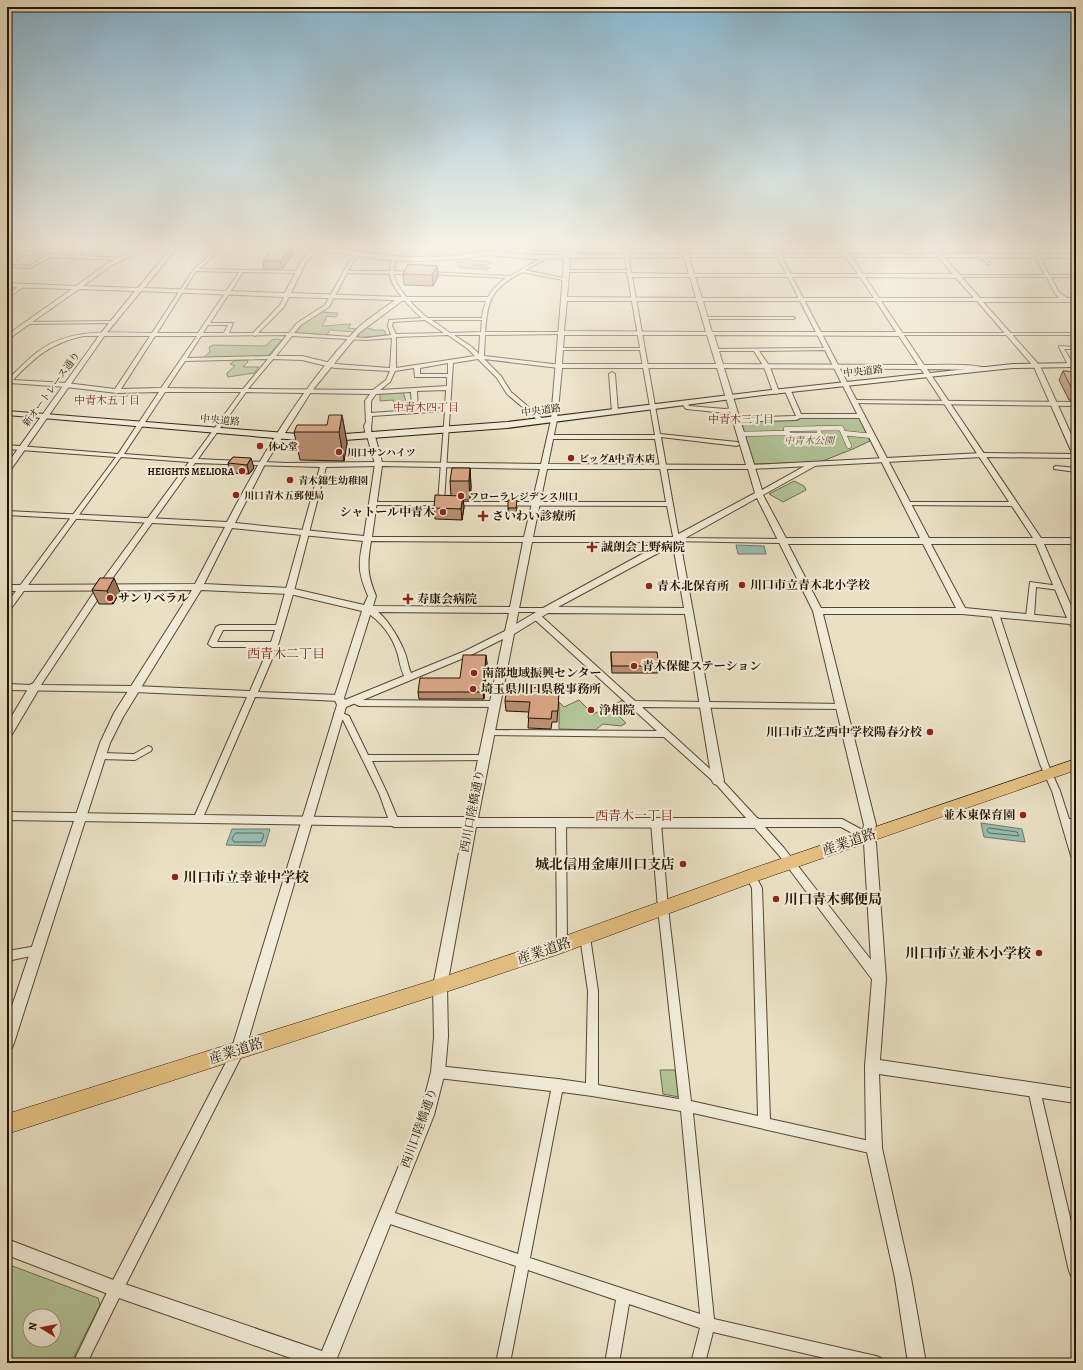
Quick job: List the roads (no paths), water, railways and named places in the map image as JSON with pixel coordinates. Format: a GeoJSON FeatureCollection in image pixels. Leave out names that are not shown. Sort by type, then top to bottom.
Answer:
{"type":"FeatureCollection","features":[{"type":"Feature","properties":{"kind":"main road","name":"中央道路"},"geometry":{"type":"LineString","coordinates":[[7,413],[279,436],[321,438],[370,436],[542,422],[776,392],[984,369],[1073,365]]}},
{"type":"Feature","properties":{"kind":"main road","name":"産業道路"},"geometry":{"type":"LineString","coordinates":[[7,1124],[440,986],[586,937],[751,876],[1076,764]]}},
{"type":"Feature","properties":{"kind":"street"},"geometry":{"type":"LineString","coordinates":[[8,337],[43,312]]}},
{"type":"Feature","properties":{"kind":"street","name":"新オートレース通り"},"geometry":{"type":"LineString","coordinates":[[7,470],[66,385],[121,312]]}},
{"type":"Feature","properties":{"kind":"street"},"geometry":{"type":"LineString","coordinates":[[117,391],[168,312]]}},
{"type":"Feature","properties":{"kind":"street"},"geometry":{"type":"LineString","coordinates":[[7,608],[120,455],[215,312]]}},
{"type":"Feature","properties":{"kind":"street"},"geometry":{"type":"LineString","coordinates":[[255,334],[276,312]]}},
{"type":"Feature","properties":{"kind":"street"},"geometry":{"type":"LineString","coordinates":[[7,733],[101,588],[245,390],[299,324],[318,312]]}},
{"type":"Feature","properties":{"kind":"street"},"geometry":{"type":"LineString","coordinates":[[7,1043],[80,816],[101,756],[118,716],[198,587],[260,466],[308,390],[351,338],[364,326],[385,312]]}},
{"type":"Feature","properties":{"kind":"street"},"geometry":{"type":"LineString","coordinates":[[418,312],[425,319],[470,348],[481,357],[499,377],[509,394],[542,422]]}},
{"type":"Feature","properties":{"kind":"street"},"geometry":{"type":"LineString","coordinates":[[481,357],[486,312]]}},
{"type":"Feature","properties":{"kind":"street","name":"西川口陸橋通り"},"geometry":{"type":"LineString","coordinates":[[328,1363],[426,1115],[438,1072],[441,1037],[440,986],[470,822],[554,420],[563,312]]}},
{"type":"Feature","properties":{"kind":"street"},"geometry":{"type":"LineString","coordinates":[[637,312],[718,781]]}},
{"type":"Feature","properties":{"kind":"street"},"geometry":{"type":"LineString","coordinates":[[703,312],[734,415],[738,439],[750,467],[759,494],[818,611],[870,825],[867,837]]}},
{"type":"Feature","properties":{"kind":"street"},"geometry":{"type":"LineString","coordinates":[[808,312],[962,611]]}},
{"type":"Feature","properties":{"kind":"street"},"geometry":{"type":"LineString","coordinates":[[886,312],[1039,542],[1075,624]]}},
{"type":"Feature","properties":{"kind":"street"},"geometry":{"type":"LineString","coordinates":[[7,447],[260,466],[379,464],[544,467],[750,467],[813,465],[982,455],[1076,455],[1037,366],[991,312]]}},
{"type":"Feature","properties":{"kind":"street"},"geometry":{"type":"LineString","coordinates":[[704,318],[793,318]]}},
{"type":"Feature","properties":{"kind":"street"},"geometry":{"type":"LineString","coordinates":[[80,1363],[116,1289],[238,1051],[308,821],[367,609],[372,596],[366,582],[363,563],[379,464],[367,426],[369,422],[368,401],[374,392],[388,381],[393,370],[394,336],[390,326],[391,321],[425,319],[485,319]]}},
{"type":"Feature","properties":{"kind":"street"},"geometry":{"type":"LineString","coordinates":[[28,323],[113,322]]}},
{"type":"Feature","properties":{"kind":"street"},"geometry":{"type":"LineString","coordinates":[[207,324],[231,324],[226,334]]}},
{"type":"Feature","properties":{"kind":"street"},"geometry":{"type":"LineString","coordinates":[[7,382],[50,344],[74,336],[103,334],[290,334],[366,339],[394,336],[484,333],[1076,334]]}},
{"type":"Feature","properties":{"kind":"street"},"geometry":{"type":"LineString","coordinates":[[1073,365],[1061,347],[1076,348]]}},
{"type":"Feature","properties":{"kind":"street"},"geometry":{"type":"LineString","coordinates":[[560,349],[643,349]]}},
{"type":"Feature","properties":{"kind":"street"},"geometry":{"type":"LineString","coordinates":[[714,350],[827,350]]}},
{"type":"Feature","properties":{"kind":"street"},"geometry":{"type":"LineString","coordinates":[[756,350],[767,367],[776,392]]}},
{"type":"Feature","properties":{"kind":"street"},"geometry":{"type":"LineString","coordinates":[[182,360],[271,357],[302,358],[328,365],[393,370],[481,357],[559,366],[922,367],[984,369]]}},
{"type":"Feature","properties":{"kind":"street"},"geometry":{"type":"LineString","coordinates":[[441,503],[442,466],[448,409],[450,362]]}},
{"type":"Feature","properties":{"kind":"street"},"geometry":{"type":"LineString","coordinates":[[417,367],[417,376],[450,375]]}},
{"type":"Feature","properties":{"kind":"street"},"geometry":{"type":"LineString","coordinates":[[612,374],[615,412]]}},
{"type":"Feature","properties":{"kind":"street"},"geometry":{"type":"LineString","coordinates":[[7,382],[66,385],[117,391],[308,390],[374,392],[448,388]]}},
{"type":"Feature","properties":{"kind":"street"},"geometry":{"type":"LineString","coordinates":[[414,390],[415,412]]}},
{"type":"Feature","properties":{"kind":"street"},"geometry":{"type":"LineString","coordinates":[[788,391],[798,416]]}},
{"type":"Feature","properties":{"kind":"street"},"geometry":{"type":"LineString","coordinates":[[854,402],[1076,404]]}},
{"type":"Feature","properties":{"kind":"street"},"geometry":{"type":"LineString","coordinates":[[685,403],[687,407],[725,411],[734,415],[790,418],[796,418],[798,416],[862,416]]}},
{"type":"Feature","properties":{"kind":"street"},"geometry":{"type":"LineString","coordinates":[[369,415],[448,409]]}},
{"type":"Feature","properties":{"kind":"street"},"geometry":{"type":"LineString","coordinates":[[790,418],[794,429]]}},
{"type":"Feature","properties":{"kind":"street"},"geometry":{"type":"LineString","coordinates":[[550,437],[658,436],[738,439],[788,433],[789,435],[820,435],[818,428]]}},
{"type":"Feature","properties":{"kind":"street"},"geometry":{"type":"LineString","coordinates":[[788,433],[786,429],[841,428],[849,446]]}},
{"type":"Feature","properties":{"kind":"street"},"geometry":{"type":"LineString","coordinates":[[843,433],[872,436]]}},
{"type":"Feature","properties":{"kind":"street"},"geometry":{"type":"LineString","coordinates":[[7,687],[134,689],[253,694],[340,706],[468,653],[510,632],[546,610],[813,465]]}},
{"type":"Feature","properties":{"kind":"street"},"geometry":{"type":"LineString","coordinates":[[198,818],[274,645],[306,533],[323,466]]}},
{"type":"Feature","properties":{"kind":"street"},"geometry":{"type":"LineString","coordinates":[[1056,468],[1076,470]]}},
{"type":"Feature","properties":{"kind":"street"},"geometry":{"type":"LineString","coordinates":[[373,504],[670,504]]}},
{"type":"Feature","properties":{"kind":"street"},"geometry":{"type":"LineString","coordinates":[[907,504],[1014,504]]}},
{"type":"Feature","properties":{"kind":"street"},"geometry":{"type":"LineString","coordinates":[[7,513],[230,525],[367,538],[528,540],[1076,541]]}},
{"type":"Feature","properties":{"kind":"street"},"geometry":{"type":"LineString","coordinates":[[1030,618],[1033,584],[1059,588]]}},
{"type":"Feature","properties":{"kind":"street"},"geometry":{"type":"LineString","coordinates":[[7,588],[198,587],[290,591],[375,612],[393,636],[402,654],[405,672],[408,677]]}},
{"type":"Feature","properties":{"kind":"street"},"geometry":{"type":"LineString","coordinates":[[367,609],[689,611]]}},
{"type":"Feature","properties":{"kind":"street"},"geometry":{"type":"LineString","coordinates":[[818,611],[962,611],[1075,624]]}},
{"type":"Feature","properties":{"kind":"street"},"geometry":{"type":"LineString","coordinates":[[995,614],[1048,774],[1056,791],[1076,856]]}},
{"type":"Feature","properties":{"kind":"street"},"geometry":{"type":"LineString","coordinates":[[536,616],[718,781],[757,823],[790,863],[879,979]]}},
{"type":"Feature","properties":{"kind":"street"},"geometry":{"type":"LineString","coordinates":[[274,645],[212,644],[220,627],[278,628]]}},
{"type":"Feature","properties":{"kind":"street"},"geometry":{"type":"LineString","coordinates":[[354,700],[359,703],[495,704]]}},
{"type":"Feature","properties":{"kind":"street"},"geometry":{"type":"LineString","coordinates":[[634,704],[841,706]]}},
{"type":"Feature","properties":{"kind":"street"},"geometry":{"type":"LineString","coordinates":[[340,706],[383,793],[394,822]]}},
{"type":"Feature","properties":{"kind":"street"},"geometry":{"type":"LineString","coordinates":[[488,733],[666,734]]}},
{"type":"Feature","properties":{"kind":"street"},"geometry":{"type":"LineString","coordinates":[[101,756],[135,757],[148,749]]}},
{"type":"Feature","properties":{"kind":"street"},"geometry":{"type":"LineString","coordinates":[[365,758],[483,758]]}},
{"type":"Feature","properties":{"kind":"street"},"geometry":{"type":"LineString","coordinates":[[7,816],[394,822],[842,823],[867,837],[870,843],[879,979],[872,1066],[874,1148],[903,1278],[917,1363]]}},
{"type":"Feature","properties":{"kind":"street"},"geometry":{"type":"LineString","coordinates":[[561,822],[562,945]]}},
{"type":"Feature","properties":{"kind":"street"},"geometry":{"type":"LineString","coordinates":[[1066,822],[1076,823]]}},
{"type":"Feature","properties":{"kind":"street"},"geometry":{"type":"LineString","coordinates":[[656,823],[663,908],[686,1106],[708,1324],[698,1363]]}},
{"type":"Feature","properties":{"kind":"street"},"geometry":{"type":"LineString","coordinates":[[751,876],[757,888],[764,1124]]}},
{"type":"Feature","properties":{"kind":"street"},"geometry":{"type":"LineString","coordinates":[[586,937],[593,991],[592,1090]]}},
{"type":"Feature","properties":{"kind":"street"},"geometry":{"type":"LineString","coordinates":[[7,956],[37,951]]}},
{"type":"Feature","properties":{"kind":"street"},"geometry":{"type":"LineString","coordinates":[[872,1066],[1076,1096]]}},
{"type":"Feature","properties":{"kind":"street"},"geometry":{"type":"LineString","coordinates":[[438,1072],[558,1085],[686,1106],[874,1148]]}},
{"type":"Feature","properties":{"kind":"street"},"geometry":{"type":"LineString","coordinates":[[503,1363],[558,1085]]}},
{"type":"Feature","properties":{"kind":"street"},"geometry":{"type":"LineString","coordinates":[[1034,1090],[1076,1272]]}},
{"type":"Feature","properties":{"kind":"street"},"geometry":{"type":"LineString","coordinates":[[386,1216],[708,1324],[876,1363]]}},
{"type":"Feature","properties":{"kind":"street"},"geometry":{"type":"LineString","coordinates":[[7,1246],[116,1289],[328,1363]]}},
{"type":"Feature","properties":{"kind":"street"},"geometry":{"type":"LineString","coordinates":[[612,1363],[624,1296]]}},
{"type":"Feature","properties":{"kind":"water"},"geometry":{"type":"Polygon","coordinates":[[[736,545],[764,546],[766,554],[738,554],[736,545]]]}},
{"type":"Feature","properties":{"kind":"water"},"geometry":{"type":"Polygon","coordinates":[[[981,823],[1022,829],[1025,842],[984,837],[981,823]]]}},
{"type":"Feature","properties":{"kind":"water"},"geometry":{"type":"Polygon","coordinates":[[[232,829],[270,829],[265,846],[226,845],[232,829]]]}},
{"type":"Feature","properties":{"kind":"place","name":"休心堂"},"geometry":{"type":"Point","coordinates":[260,446]}},
{"type":"Feature","properties":{"kind":"place","name":"川口サンハイツ"},"geometry":{"type":"Point","coordinates":[339,452]}},
{"type":"Feature","properties":{"kind":"place","name":"ビッグA中青木店"},"geometry":{"type":"Point","coordinates":[571,458]}},
{"type":"Feature","properties":{"kind":"place","name":"HEIGHTS MELIORA"},"geometry":{"type":"Point","coordinates":[242,471]}},
{"type":"Feature","properties":{"kind":"place","name":"青木錦生幼稚園"},"geometry":{"type":"Point","coordinates":[290,480]}},
{"type":"Feature","properties":{"kind":"place","name":"川口青木五郵便局"},"geometry":{"type":"Point","coordinates":[236,495]}},
{"type":"Feature","properties":{"kind":"place","name":"フローラレジデンス川口"},"geometry":{"type":"Point","coordinates":[461,496]}},
{"type":"Feature","properties":{"kind":"place","name":"シャトール中青木"},"geometry":{"type":"Point","coordinates":[443,512]}},
{"type":"Feature","properties":{"kind":"place","name":"さいわい診療所"},"geometry":{"type":"Point","coordinates":[483,516]}},
{"type":"Feature","properties":{"kind":"place","name":"誠朗会上野病院"},"geometry":{"type":"Point","coordinates":[592,547]}},
{"type":"Feature","properties":{"kind":"place","name":"川口市立青木北小学校"},"geometry":{"type":"Point","coordinates":[742,585]}},
{"type":"Feature","properties":{"kind":"place","name":"青木北保育所"},"geometry":{"type":"Point","coordinates":[649,586]}},
{"type":"Feature","properties":{"kind":"place","name":"サンリベラル"},"geometry":{"type":"Point","coordinates":[110,598]}},
{"type":"Feature","properties":{"kind":"place","name":"寿康会病院"},"geometry":{"type":"Point","coordinates":[408,599]}},
{"type":"Feature","properties":{"kind":"place","name":"青木保健ステーション"},"geometry":{"type":"Point","coordinates":[634,666]}},
{"type":"Feature","properties":{"kind":"place","name":"南部地域振興センター"},"geometry":{"type":"Point","coordinates":[474,673]}},
{"type":"Feature","properties":{"kind":"place","name":"埼玉県川口県税事務所"},"geometry":{"type":"Point","coordinates":[473,689]}},
{"type":"Feature","properties":{"kind":"place","name":"浄相院"},"geometry":{"type":"Point","coordinates":[591,710]}},
{"type":"Feature","properties":{"kind":"place","name":"川口市立芝西中学校陽春分校"},"geometry":{"type":"Point","coordinates":[930,732]}},
{"type":"Feature","properties":{"kind":"place","name":"並木東保育園"},"geometry":{"type":"Point","coordinates":[1023,815]}},
{"type":"Feature","properties":{"kind":"place","name":"城北信用金庫川口支店"},"geometry":{"type":"Point","coordinates":[683,864]}},
{"type":"Feature","properties":{"kind":"place","name":"川口市立幸並中学校"},"geometry":{"type":"Point","coordinates":[175,877]}},
{"type":"Feature","properties":{"kind":"place","name":"川口青木郵便局"},"geometry":{"type":"Point","coordinates":[776,899]}},
{"type":"Feature","properties":{"kind":"place","name":"川口市立並木小学校"},"geometry":{"type":"Point","coordinates":[1039,953]}},
{"type":"Feature","properties":{"kind":"district","name":"中青木五丁目"},"geometry":{"type":"Point","coordinates":[107,400]}},
{"type":"Feature","properties":{"kind":"district","name":"中青木四丁目"},"geometry":{"type":"Point","coordinates":[426,407]}},
{"type":"Feature","properties":{"kind":"district","name":"中青木三丁目"},"geometry":{"type":"Point","coordinates":[741,419]}},
{"type":"Feature","properties":{"kind":"district","name":"西青木二丁目"},"geometry":{"type":"Point","coordinates":[286,653]}},
{"type":"Feature","properties":{"kind":"district","name":"西青木一丁目"},"geometry":{"type":"Point","coordinates":[634,815]}},
{"type":"Feature","properties":{"kind":"park label","name":"中青木公園"},"geometry":{"type":"Point","coordinates":[809,440]}}]}
